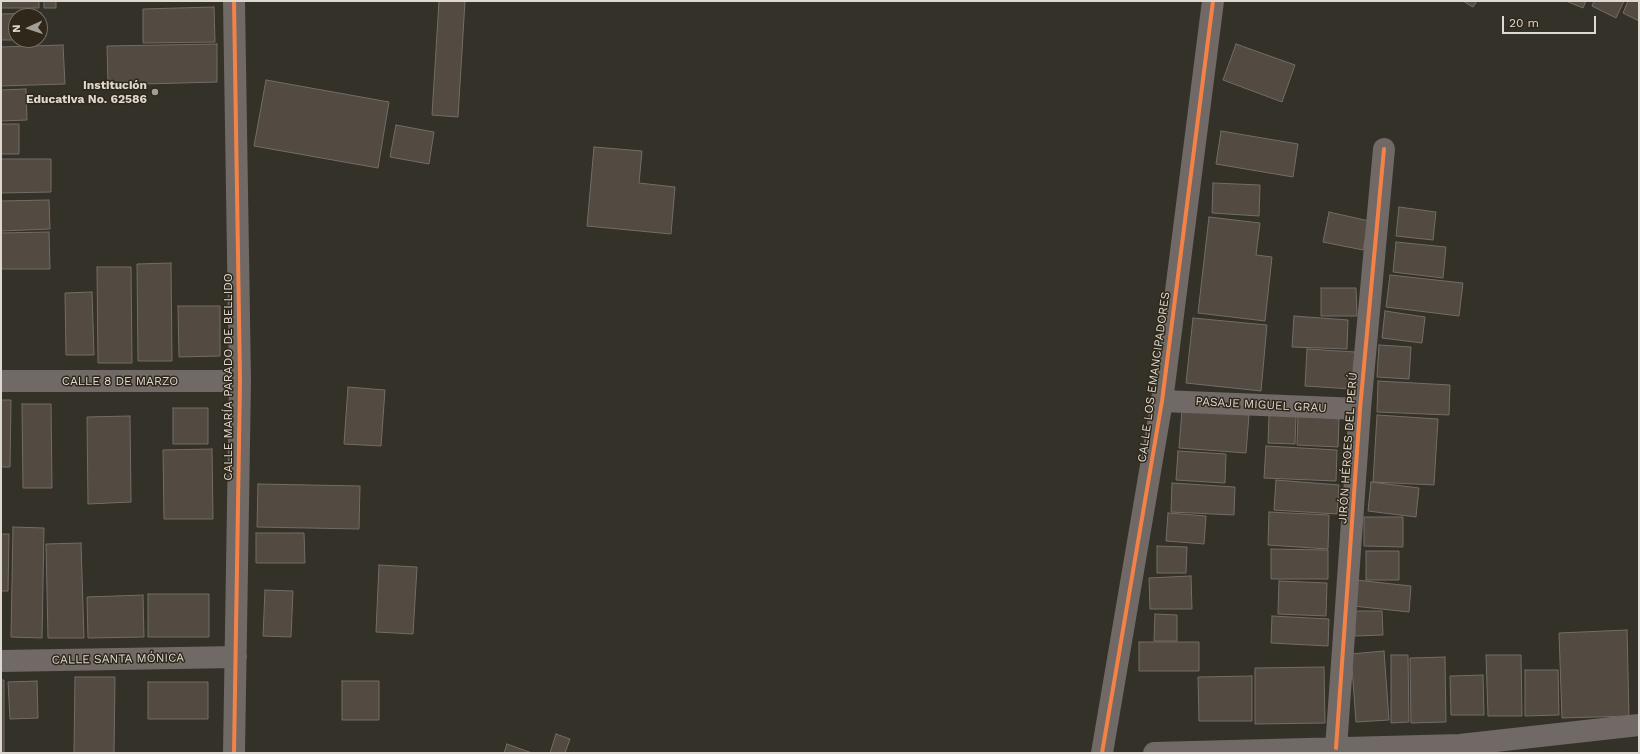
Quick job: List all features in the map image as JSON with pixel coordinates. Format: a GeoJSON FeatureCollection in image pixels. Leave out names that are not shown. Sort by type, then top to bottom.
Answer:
{"type":"FeatureCollection","features":[{"type":"Feature","properties":{"kind":"street","name":"CALLE MARÍA PARADO DE BELLIDO"},"geometry":{"type":"LineString","coordinates":[[234,1],[240,380],[234,753]]}},
{"type":"Feature","properties":{"kind":"street","name":"CALLE LOS EMANCIPADORES"},"geometry":{"type":"LineString","coordinates":[[1102,753],[1162,401],[1213,1]]}},
{"type":"Feature","properties":{"kind":"street","name":"JIRÓN HÉROES DEL PERÚ"},"geometry":{"type":"LineString","coordinates":[[1336,748],[1360,409],[1384,149]]}},
{"type":"Feature","properties":{"kind":"street","name":"CALLE 8 DE MARZO"},"geometry":{"type":"LineString","coordinates":[[1,381],[240,380]]}},
{"type":"Feature","properties":{"kind":"street","name":"PASAJE MIGUEL GRAU"},"geometry":{"type":"LineString","coordinates":[[1162,401],[1360,409]]}},
{"type":"Feature","properties":{"kind":"street","name":"CALLE SANTA MÓNICA"},"geometry":{"type":"LineString","coordinates":[[1,661],[236,657]]}},
{"type":"Feature","properties":{"kind":"street"},"geometry":{"type":"LineString","coordinates":[[1154,753],[1460,745],[1639,725]]}},
{"type":"Feature","properties":{"kind":"building"},"geometry":{"type":"Polygon","coordinates":[[[1,1],[39,1],[39,8],[1,8],[1,1]]]}},
{"type":"Feature","properties":{"kind":"building"},"geometry":{"type":"Polygon","coordinates":[[[44,1],[56,1],[56,8],[44,8],[44,1]]]}},
{"type":"Feature","properties":{"kind":"building"},"geometry":{"type":"Polygon","coordinates":[[[439,1],[465,1],[458,117],[432,115],[439,1]]]}},
{"type":"Feature","properties":{"kind":"building"},"geometry":{"type":"Polygon","coordinates":[[[1463,1],[1477,1],[1473,7],[1463,1]]]}},
{"type":"Feature","properties":{"kind":"building"},"geometry":{"type":"Polygon","coordinates":[[[1566,1],[1586,1],[1583,8],[1566,1]]]}},
{"type":"Feature","properties":{"kind":"building"},"geometry":{"type":"Polygon","coordinates":[[[1594,1],[1624,1],[1616,18],[1592,6],[1594,1]]]}},
{"type":"Feature","properties":{"kind":"building"},"geometry":{"type":"Polygon","coordinates":[[[1628,1],[1639,1],[1639,21],[1623,13],[1628,1]]]}},
{"type":"Feature","properties":{"kind":"building"},"geometry":{"type":"Polygon","coordinates":[[[214,7],[215,42],[143,43],[143,9],[214,7]]]}},
{"type":"Feature","properties":{"kind":"building"},"geometry":{"type":"Polygon","coordinates":[[[1,14],[8,14],[8,40],[1,40],[1,14]]]}},
{"type":"Feature","properties":{"kind":"building"},"geometry":{"type":"Polygon","coordinates":[[[217,44],[217,82],[108,85],[107,46],[217,44]]]}},
{"type":"Feature","properties":{"kind":"building"},"geometry":{"type":"Polygon","coordinates":[[[1236,44],[1295,65],[1282,102],[1223,80],[1236,44]]]}},
{"type":"Feature","properties":{"kind":"building"},"geometry":{"type":"Polygon","coordinates":[[[48,45],[63,45],[65,84],[1,86],[1,47],[48,48],[48,45]]]}},
{"type":"Feature","properties":{"kind":"building"},"geometry":{"type":"Polygon","coordinates":[[[266,80],[389,102],[378,168],[254,146],[266,80]]]}},
{"type":"Feature","properties":{"kind":"building"},"geometry":{"type":"Polygon","coordinates":[[[26,89],[27,120],[1,121],[1,90],[26,89]]]}},
{"type":"Feature","properties":{"kind":"building"},"geometry":{"type":"Polygon","coordinates":[[[1,124],[19,124],[19,154],[1,154],[1,124]]]}},
{"type":"Feature","properties":{"kind":"building"},"geometry":{"type":"Polygon","coordinates":[[[396,125],[434,132],[429,164],[390,157],[396,125]]]}},
{"type":"Feature","properties":{"kind":"building"},"geometry":{"type":"Polygon","coordinates":[[[1221,131],[1298,144],[1293,177],[1216,164],[1221,131]]]}},
{"type":"Feature","properties":{"kind":"building"},"geometry":{"type":"Polygon","coordinates":[[[594,147],[642,151],[639,183],[675,187],[671,234],[587,226],[594,147]]]}},
{"type":"Feature","properties":{"kind":"building"},"geometry":{"type":"Polygon","coordinates":[[[1,159],[51,159],[51,192],[1,193],[1,159]]]}},
{"type":"Feature","properties":{"kind":"building"},"geometry":{"type":"Polygon","coordinates":[[[1213,183],[1260,185],[1259,216],[1212,213],[1213,183]]]}},
{"type":"Feature","properties":{"kind":"building"},"geometry":{"type":"Polygon","coordinates":[[[49,200],[50,229],[1,231],[1,201],[49,200]]]}},
{"type":"Feature","properties":{"kind":"building"},"geometry":{"type":"Polygon","coordinates":[[[1399,207],[1436,212],[1433,240],[1396,236],[1399,207]]]}},
{"type":"Feature","properties":{"kind":"building"},"geometry":{"type":"Polygon","coordinates":[[[1329,212],[1369,221],[1363,250],[1323,242],[1329,212]]]}},
{"type":"Feature","properties":{"kind":"building"},"geometry":{"type":"Polygon","coordinates":[[[1209,217],[1260,223],[1256,255],[1272,257],[1265,321],[1198,313],[1209,217]]]}},
{"type":"Feature","properties":{"kind":"building"},"geometry":{"type":"Polygon","coordinates":[[[49,232],[50,269],[1,269],[1,233],[49,232]]]}},
{"type":"Feature","properties":{"kind":"building"},"geometry":{"type":"Polygon","coordinates":[[[1396,242],[1446,247],[1443,278],[1393,272],[1396,242]]]}},
{"type":"Feature","properties":{"kind":"building"},"geometry":{"type":"Polygon","coordinates":[[[171,263],[172,361],[138,361],[137,264],[171,263]]]}},
{"type":"Feature","properties":{"kind":"building"},"geometry":{"type":"Polygon","coordinates":[[[97,267],[131,267],[132,363],[98,363],[97,267]]]}},
{"type":"Feature","properties":{"kind":"building"},"geometry":{"type":"Polygon","coordinates":[[[1390,275],[1463,283],[1459,316],[1386,307],[1390,275]]]}},
{"type":"Feature","properties":{"kind":"building"},"geometry":{"type":"Polygon","coordinates":[[[1321,288],[1356,288],[1357,316],[1321,316],[1321,288]]]}},
{"type":"Feature","properties":{"kind":"building"},"geometry":{"type":"Polygon","coordinates":[[[92,292],[94,355],[66,355],[65,293],[92,292]]]}},
{"type":"Feature","properties":{"kind":"building"},"geometry":{"type":"Polygon","coordinates":[[[178,306],[220,306],[220,356],[179,357],[178,306]]]}},
{"type":"Feature","properties":{"kind":"building"},"geometry":{"type":"Polygon","coordinates":[[[1385,311],[1425,317],[1422,343],[1382,338],[1385,311]]]}},
{"type":"Feature","properties":{"kind":"building"},"geometry":{"type":"Polygon","coordinates":[[[1294,316],[1348,320],[1347,349],[1292,347],[1294,316]]]}},
{"type":"Feature","properties":{"kind":"building"},"geometry":{"type":"Polygon","coordinates":[[[1193,318],[1267,325],[1261,391],[1186,383],[1193,318]]]}},
{"type":"Feature","properties":{"kind":"building"},"geometry":{"type":"Polygon","coordinates":[[[1379,345],[1411,347],[1409,379],[1377,377],[1379,345]]]}},
{"type":"Feature","properties":{"kind":"building"},"geometry":{"type":"Polygon","coordinates":[[[1307,349],[1355,352],[1352,389],[1305,386],[1307,349]]]}},
{"type":"Feature","properties":{"kind":"building"},"geometry":{"type":"Polygon","coordinates":[[[1378,381],[1450,385],[1449,415],[1377,412],[1378,381]]]}},
{"type":"Feature","properties":{"kind":"building"},"geometry":{"type":"Polygon","coordinates":[[[348,387],[385,390],[381,446],[344,444],[348,387]]]}},
{"type":"Feature","properties":{"kind":"building"},"geometry":{"type":"Polygon","coordinates":[[[1,400],[11,400],[10,467],[1,467],[1,400]]]}},
{"type":"Feature","properties":{"kind":"building"},"geometry":{"type":"Polygon","coordinates":[[[22,404],[51,404],[52,488],[23,488],[22,404]]]}},
{"type":"Feature","properties":{"kind":"building"},"geometry":{"type":"Polygon","coordinates":[[[173,408],[208,408],[208,444],[173,444],[173,408]]]}},
{"type":"Feature","properties":{"kind":"building"},"geometry":{"type":"Polygon","coordinates":[[[1182,410],[1249,415],[1246,453],[1179,448],[1182,410]]]}},
{"type":"Feature","properties":{"kind":"building"},"geometry":{"type":"Polygon","coordinates":[[[1269,415],[1296,416],[1295,444],[1268,443],[1269,415]]]}},
{"type":"Feature","properties":{"kind":"building"},"geometry":{"type":"Polygon","coordinates":[[[1377,415],[1438,419],[1434,485],[1373,482],[1377,415]]]}},
{"type":"Feature","properties":{"kind":"building"},"geometry":{"type":"Polygon","coordinates":[[[130,416],[131,502],[88,504],[87,417],[130,416]]]}},
{"type":"Feature","properties":{"kind":"building"},"geometry":{"type":"Polygon","coordinates":[[[1298,416],[1339,419],[1338,447],[1297,445],[1298,416]]]}},
{"type":"Feature","properties":{"kind":"building"},"geometry":{"type":"Polygon","coordinates":[[[1266,446],[1337,450],[1336,481],[1264,478],[1266,446]]]}},
{"type":"Feature","properties":{"kind":"building"},"geometry":{"type":"Polygon","coordinates":[[[212,449],[213,519],[164,519],[163,450],[212,449]]]}},
{"type":"Feature","properties":{"kind":"building"},"geometry":{"type":"Polygon","coordinates":[[[1178,451],[1226,454],[1225,483],[1176,480],[1178,451]]]}},
{"type":"Feature","properties":{"kind":"building"},"geometry":{"type":"Polygon","coordinates":[[[1276,480],[1339,485],[1337,514],[1274,510],[1276,480]]]}},
{"type":"Feature","properties":{"kind":"building"},"geometry":{"type":"Polygon","coordinates":[[[1371,482],[1419,488],[1416,517],[1368,511],[1371,482]]]}},
{"type":"Feature","properties":{"kind":"building"},"geometry":{"type":"Polygon","coordinates":[[[1172,483],[1235,487],[1234,515],[1171,512],[1172,483]]]}},
{"type":"Feature","properties":{"kind":"building"},"geometry":{"type":"Polygon","coordinates":[[[258,484],[360,486],[359,529],[257,527],[258,484]]]}},
{"type":"Feature","properties":{"kind":"building"},"geometry":{"type":"Polygon","coordinates":[[[1269,512],[1329,515],[1328,549],[1268,545],[1269,512]]]}},
{"type":"Feature","properties":{"kind":"building"},"geometry":{"type":"Polygon","coordinates":[[[1168,513],[1206,516],[1204,544],[1166,541],[1168,513]]]}},
{"type":"Feature","properties":{"kind":"building"},"geometry":{"type":"Polygon","coordinates":[[[1364,517],[1403,517],[1403,547],[1364,546],[1364,517]]]}},
{"type":"Feature","properties":{"kind":"building"},"geometry":{"type":"Polygon","coordinates":[[[13,527],[44,528],[42,638],[11,637],[13,527]]]}},
{"type":"Feature","properties":{"kind":"building"},"geometry":{"type":"Polygon","coordinates":[[[256,533],[304,533],[305,563],[256,563],[256,533]]]}},
{"type":"Feature","properties":{"kind":"building"},"geometry":{"type":"Polygon","coordinates":[[[1,534],[9,534],[8,591],[1,591],[1,534]]]}},
{"type":"Feature","properties":{"kind":"building"},"geometry":{"type":"Polygon","coordinates":[[[81,543],[84,638],[48,638],[46,544],[81,543]]]}},
{"type":"Feature","properties":{"kind":"building"},"geometry":{"type":"Polygon","coordinates":[[[1157,546],[1187,547],[1186,573],[1157,573],[1157,546]]]}},
{"type":"Feature","properties":{"kind":"building"},"geometry":{"type":"Polygon","coordinates":[[[1271,549],[1328,550],[1328,579],[1271,579],[1271,549]]]}},
{"type":"Feature","properties":{"kind":"building"},"geometry":{"type":"Polygon","coordinates":[[[1366,551],[1399,551],[1399,580],[1366,580],[1366,551]]]}},
{"type":"Feature","properties":{"kind":"building"},"geometry":{"type":"Polygon","coordinates":[[[379,565],[417,567],[413,634],[376,632],[379,565]]]}},
{"type":"Feature","properties":{"kind":"building"},"geometry":{"type":"Polygon","coordinates":[[[1191,576],[1192,609],[1150,609],[1149,578],[1191,576]]]}},
{"type":"Feature","properties":{"kind":"building"},"geometry":{"type":"Polygon","coordinates":[[[1356,580],[1411,586],[1409,612],[1353,606],[1356,580]]]}},
{"type":"Feature","properties":{"kind":"building"},"geometry":{"type":"Polygon","coordinates":[[[1279,581],[1327,583],[1326,616],[1278,614],[1279,581]]]}},
{"type":"Feature","properties":{"kind":"building"},"geometry":{"type":"Polygon","coordinates":[[[265,590],[293,591],[291,637],[263,636],[265,590]]]}},
{"type":"Feature","properties":{"kind":"building"},"geometry":{"type":"Polygon","coordinates":[[[148,594],[209,594],[209,637],[148,637],[148,594]]]}},
{"type":"Feature","properties":{"kind":"building"},"geometry":{"type":"Polygon","coordinates":[[[143,595],[144,637],[88,638],[87,597],[143,595]]]}},
{"type":"Feature","properties":{"kind":"building"},"geometry":{"type":"Polygon","coordinates":[[[1354,611],[1382,611],[1383,635],[1355,636],[1354,611]]]}},
{"type":"Feature","properties":{"kind":"building"},"geometry":{"type":"Polygon","coordinates":[[[1155,614],[1177,615],[1177,641],[1154,641],[1155,614]]]}},
{"type":"Feature","properties":{"kind":"building"},"geometry":{"type":"Polygon","coordinates":[[[1272,616],[1329,619],[1328,646],[1271,643],[1272,616]]]}},
{"type":"Feature","properties":{"kind":"building"},"geometry":{"type":"Polygon","coordinates":[[[1627,630],[1629,716],[1562,718],[1559,633],[1627,630]]]}},
{"type":"Feature","properties":{"kind":"building"},"geometry":{"type":"Polygon","coordinates":[[[1139,642],[1199,642],[1199,671],[1139,671],[1139,642]]]}},
{"type":"Feature","properties":{"kind":"building"},"geometry":{"type":"Polygon","coordinates":[[[1384,651],[1389,720],[1356,722],[1351,654],[1384,651]]]}},
{"type":"Feature","properties":{"kind":"building"},"geometry":{"type":"Polygon","coordinates":[[[1391,655],[1408,655],[1409,722],[1391,723],[1391,655]]]}},
{"type":"Feature","properties":{"kind":"building"},"geometry":{"type":"Polygon","coordinates":[[[1486,655],[1521,655],[1522,716],[1488,716],[1486,655]]]}},
{"type":"Feature","properties":{"kind":"building"},"geometry":{"type":"Polygon","coordinates":[[[1445,657],[1446,722],[1411,723],[1410,658],[1445,657]]]}},
{"type":"Feature","properties":{"kind":"building"},"geometry":{"type":"Polygon","coordinates":[[[1324,667],[1325,723],[1255,724],[1255,668],[1324,667]]]}},
{"type":"Feature","properties":{"kind":"building"},"geometry":{"type":"Polygon","coordinates":[[[1525,670],[1558,670],[1559,715],[1525,716],[1525,670]]]}},
{"type":"Feature","properties":{"kind":"building"},"geometry":{"type":"Polygon","coordinates":[[[1483,675],[1484,715],[1451,715],[1450,676],[1483,675]]]}},
{"type":"Feature","properties":{"kind":"building"},"geometry":{"type":"Polygon","coordinates":[[[1252,676],[1252,721],[1199,721],[1198,677],[1252,676]]]}},
{"type":"Feature","properties":{"kind":"building"},"geometry":{"type":"Polygon","coordinates":[[[75,677],[115,677],[114,753],[74,753],[75,677]]]}},
{"type":"Feature","properties":{"kind":"building"},"geometry":{"type":"Polygon","coordinates":[[[1,680],[4,680],[4,753],[1,753],[1,680]]]}},
{"type":"Feature","properties":{"kind":"building"},"geometry":{"type":"Polygon","coordinates":[[[37,681],[38,718],[10,719],[8,682],[37,681]]]}},
{"type":"Feature","properties":{"kind":"building"},"geometry":{"type":"Polygon","coordinates":[[[342,681],[379,681],[379,720],[342,720],[342,681]]]}},
{"type":"Feature","properties":{"kind":"building"},"geometry":{"type":"Polygon","coordinates":[[[148,682],[208,682],[208,719],[148,719],[148,682]]]}},
{"type":"Feature","properties":{"kind":"building"},"geometry":{"type":"Polygon","coordinates":[[[556,734],[570,739],[565,753],[550,753],[556,734]]]}},
{"type":"Feature","properties":{"kind":"building"},"geometry":{"type":"Polygon","coordinates":[[[507,744],[532,753],[504,753],[507,744]]]}},
{"type":"Feature","properties":{"kind":"cycle path"},"geometry":{"type":"LineString","coordinates":[[234,1],[240,381],[234,753]]}},
{"type":"Feature","properties":{"kind":"cycle path"},"geometry":{"type":"LineString","coordinates":[[1102,753],[1162,401],[1213,1]]}},
{"type":"Feature","properties":{"kind":"cycle path"},"geometry":{"type":"LineString","coordinates":[[1336,748],[1360,409],[1384,149]]}},
{"type":"Feature","properties":{"kind":"place","name":"Institución Educativa No. 62586"},"geometry":{"type":"Point","coordinates":[155,92]}}]}
